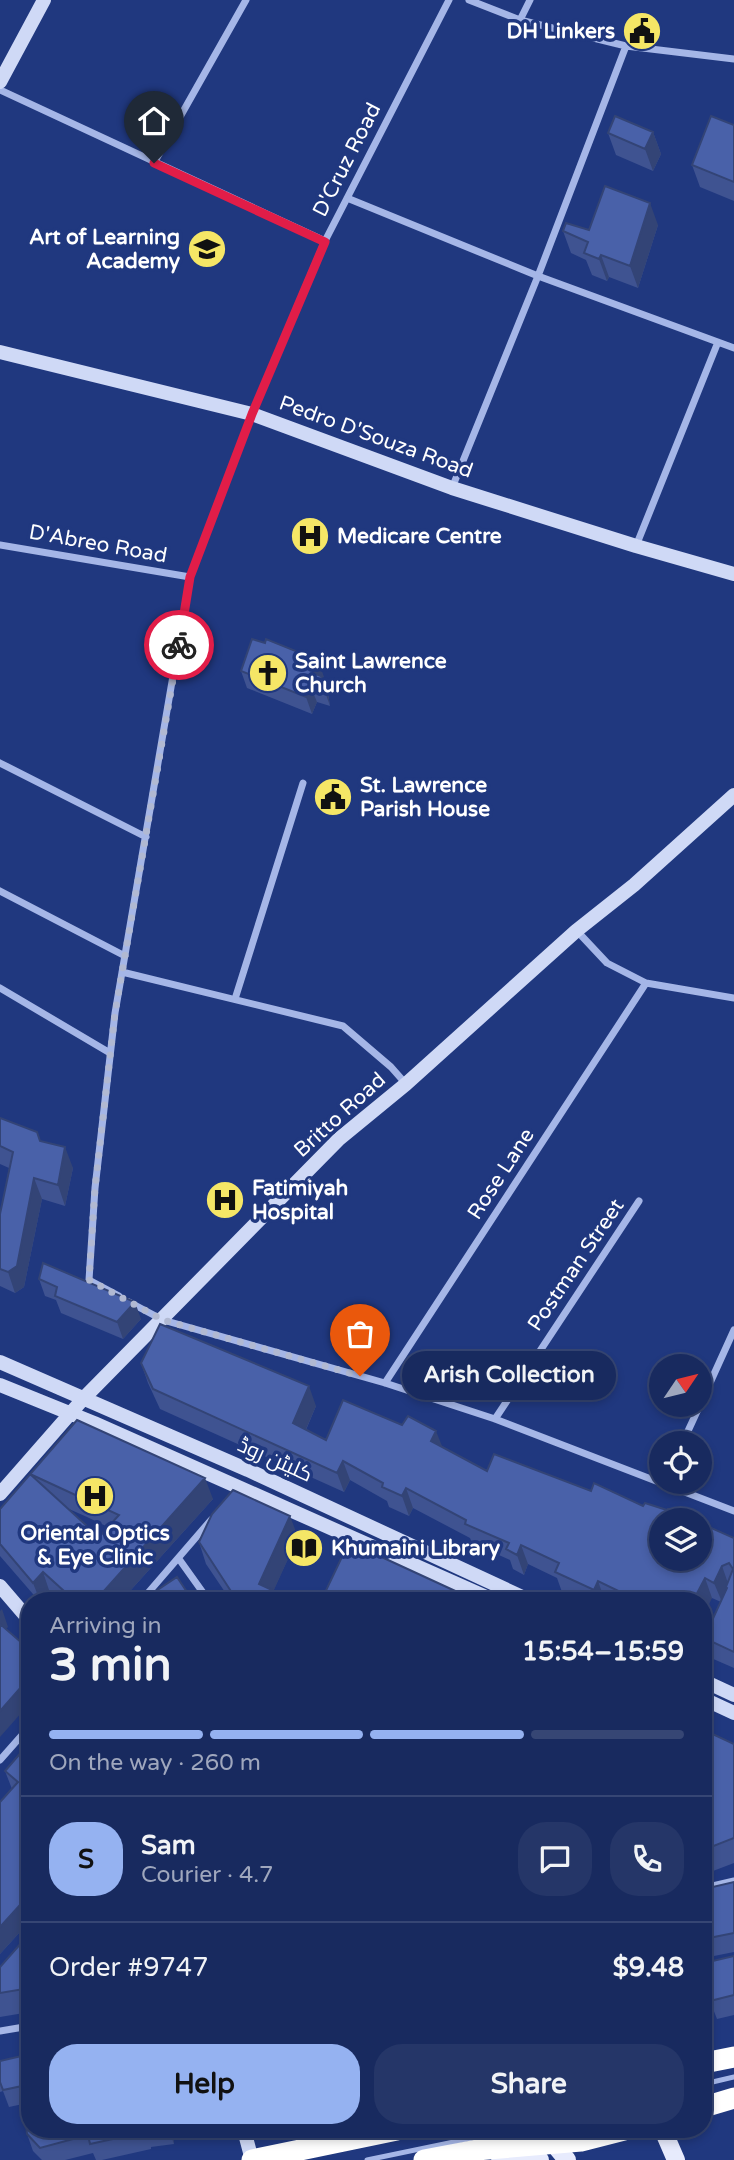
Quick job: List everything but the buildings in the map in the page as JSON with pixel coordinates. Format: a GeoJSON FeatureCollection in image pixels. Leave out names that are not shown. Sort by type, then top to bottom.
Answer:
{"type":"FeatureCollection","features":[{"type":"Feature","properties":{"kind":"highway"},"geometry":{"type":"LineString","coordinates":[[712,2061],[734,2057]]}},
{"type":"Feature","properties":{"kind":"highway"},"geometry":{"type":"LineString","coordinates":[[712,2105],[734,2098]]}},
{"type":"Feature","properties":{"kind":"highway"},"geometry":{"type":"LineString","coordinates":[[252,2160],[358,2138]]}},
{"type":"Feature","properties":{"kind":"highway"},"geometry":{"type":"LineString","coordinates":[[424,2160],[463,2152],[552,2145],[593,2138]]}},
{"type":"Feature","properties":{"kind":"main road"},"geometry":{"type":"LineString","coordinates":[[666,2138],[676,2160]]}},
{"type":"Feature","properties":{"kind":"street"},"geometry":{"type":"LineString","coordinates":[[0,82],[44,0]]}},
{"type":"Feature","properties":{"kind":"street"},"geometry":{"type":"LineString","coordinates":[[154,163],[246,0]]}},
{"type":"Feature","properties":{"kind":"street","name":"D'Cruz Road"},"geometry":{"type":"LineString","coordinates":[[163,1320],[89,1280],[95,1188],[110,1053],[190,577],[252,414],[325,242],[449,0]]}},
{"type":"Feature","properties":{"kind":"street"},"geometry":{"type":"LineString","coordinates":[[469,0],[520,20],[626,46],[734,60]]}},
{"type":"Feature","properties":{"kind":"street"},"geometry":{"type":"LineString","coordinates":[[520,20],[530,0]]}},
{"type":"Feature","properties":{"kind":"street"},"geometry":{"type":"LineString","coordinates":[[452,488],[538,276],[626,46]]}},
{"type":"Feature","properties":{"kind":"street"},"geometry":{"type":"LineString","coordinates":[[0,90],[325,242]]}},
{"type":"Feature","properties":{"kind":"street"},"geometry":{"type":"LineString","coordinates":[[347,198],[538,276],[734,348]]}},
{"type":"Feature","properties":{"kind":"street"},"geometry":{"type":"LineString","coordinates":[[636,546],[718,342]]}},
{"type":"Feature","properties":{"kind":"street","name":"Pedro D'Souza Road"},"geometry":{"type":"LineString","coordinates":[[0,352],[252,414],[452,488],[734,574]]}},
{"type":"Feature","properties":{"kind":"street","name":"D'Abreo Road"},"geometry":{"type":"LineString","coordinates":[[0,545],[190,577]]}},
{"type":"Feature","properties":{"kind":"street"},"geometry":{"type":"LineString","coordinates":[[0,762],[146,836]]}},
{"type":"Feature","properties":{"kind":"street"},"geometry":{"type":"LineString","coordinates":[[235,999],[303,783]]}},
{"type":"Feature","properties":{"kind":"street","name":"Britto Road"},"geometry":{"type":"LineString","coordinates":[[0,1494],[83,1399],[339,1139],[406,1084],[576,931],[634,885],[734,795]]}},
{"type":"Feature","properties":{"kind":"street"},"geometry":{"type":"LineString","coordinates":[[0,891],[125,956]]}},
{"type":"Feature","properties":{"kind":"street"},"geometry":{"type":"LineString","coordinates":[[576,931],[607,963],[646,984],[734,998]]}},
{"type":"Feature","properties":{"kind":"street"},"geometry":{"type":"LineString","coordinates":[[122,972],[343,1026],[391,1067],[406,1084]]}},
{"type":"Feature","properties":{"kind":"street","name":"Rose Lane"},"geometry":{"type":"LineString","coordinates":[[385,1383],[646,984]]}},
{"type":"Feature","properties":{"kind":"street"},"geometry":{"type":"LineString","coordinates":[[0,988],[110,1053]]}},
{"type":"Feature","properties":{"kind":"street","name":"Postman Street"},"geometry":{"type":"LineString","coordinates":[[495,1419],[639,1201]]}},
{"type":"Feature","properties":{"kind":"street"},"geometry":{"type":"LineString","coordinates":[[163,1320],[385,1383],[495,1419],[649,1477]]}},
{"type":"Feature","properties":{"kind":"street"},"geometry":{"type":"LineString","coordinates":[[712,1379],[734,1330]]}},
{"type":"Feature","properties":{"kind":"street","name":"کلیٹن روڈ"},"geometry":{"type":"LineString","coordinates":[[0,1362],[248,1470],[512,1592]]}},
{"type":"Feature","properties":{"kind":"street","name":"کلیٹن روڈ"},"geometry":{"type":"LineString","coordinates":[[0,1385],[233,1492],[473,1592]]}},
{"type":"Feature","properties":{"kind":"street"},"geometry":{"type":"LineString","coordinates":[[692,1494],[734,1511]]}},
{"type":"Feature","properties":{"kind":"street"},"geometry":{"type":"LineString","coordinates":[[149,1592],[213,1518]]}},
{"type":"Feature","properties":{"kind":"street"},"geometry":{"type":"LineString","coordinates":[[180,1559],[203,1592]]}},
{"type":"Feature","properties":{"kind":"street"},"geometry":{"type":"LineString","coordinates":[[0,1586],[21,1610]]}},
{"type":"Feature","properties":{"kind":"street"},"geometry":{"type":"LineString","coordinates":[[712,1640],[714,1635]]}},
{"type":"Feature","properties":{"kind":"street"},"geometry":{"type":"LineString","coordinates":[[712,1685],[734,1695]]}},
{"type":"Feature","properties":{"kind":"street"},"geometry":{"type":"LineString","coordinates":[[712,1703],[734,1713]]}},
{"type":"Feature","properties":{"kind":"street"},"geometry":{"type":"LineString","coordinates":[[0,1760],[21,1736]]}},
{"type":"Feature","properties":{"kind":"street"},"geometry":{"type":"LineString","coordinates":[[712,1886],[734,1881]]}},
{"type":"Feature","properties":{"kind":"street"},"geometry":{"type":"LineString","coordinates":[[0,2031],[21,2028]]}},
{"type":"Feature","properties":{"kind":"street"},"geometry":{"type":"LineString","coordinates":[[246,2138],[252,2160]]}},
{"type":"Feature","properties":{"kind":"lane"},"geometry":{"type":"LineString","coordinates":[[712,2082],[734,2077]]}},
{"type":"Feature","properties":{"kind":"lane"},"geometry":{"type":"LineString","coordinates":[[367,2160],[473,2138]]}},
{"type":"Feature","properties":{"kind":"way so far"},"geometry":{"type":"LineString","coordinates":[[179,645],[115,1013],[95,1188],[89,1280],[163,1320],[360,1376]]}},
{"type":"Feature","properties":{"kind":"place","name":"DH Linkers"},"geometry":{"type":"Point","coordinates":[642,31]}},
{"type":"Feature","properties":{"kind":"place","name":"Art of Learning Academy"},"geometry":{"type":"Point","coordinates":[207,249]}},
{"type":"Feature","properties":{"kind":"place","name":"Medicare Centre"},"geometry":{"type":"Point","coordinates":[310,536]}},
{"type":"Feature","properties":{"kind":"place","name":"Saint Lawrence Church"},"geometry":{"type":"Point","coordinates":[268,673]}},
{"type":"Feature","properties":{"kind":"place","name":"St. Lawrence Parish House"},"geometry":{"type":"Point","coordinates":[333,797]}},
{"type":"Feature","properties":{"kind":"place","name":"Fatimiyah Hospital"},"geometry":{"type":"Point","coordinates":[225,1200]}},
{"type":"Feature","properties":{"kind":"place","name":"Arish Collection"},"geometry":{"type":"Point","coordinates":[360,1376]}},
{"type":"Feature","properties":{"kind":"place","name":"Oriental Optics & Eye Clinic"},"geometry":{"type":"Point","coordinates":[95,1496]}},
{"type":"Feature","properties":{"kind":"place","name":"Khumaini Library"},"geometry":{"type":"Point","coordinates":[304,1548]}},
{"type":"Feature","properties":{"kind":"route"},"geometry":{"type":"LineString","coordinates":[[154,163],[325,242],[252,414],[190,577],[179,645]]}}]}
